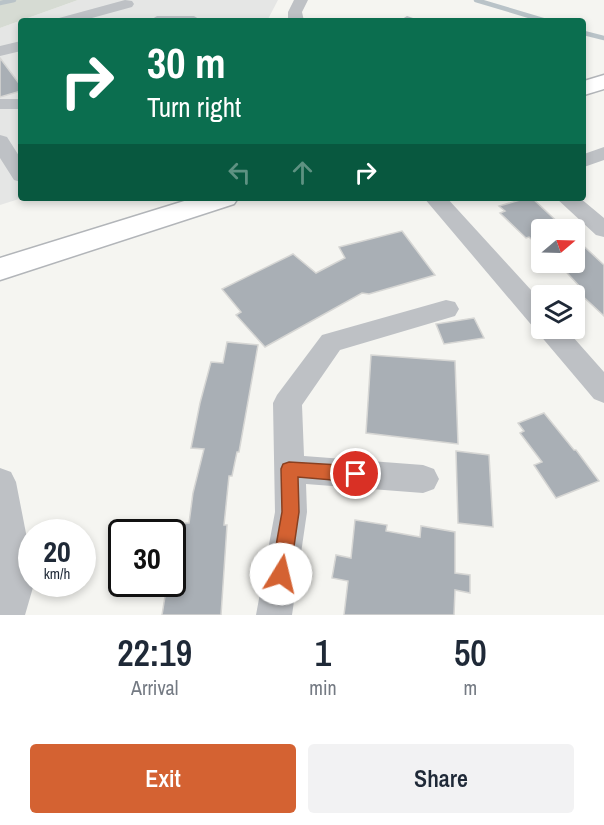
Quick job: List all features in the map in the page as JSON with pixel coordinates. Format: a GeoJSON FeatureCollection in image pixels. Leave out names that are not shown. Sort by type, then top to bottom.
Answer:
{"type":"FeatureCollection","features":[{"type":"Feature","properties":{"kind":"main road"},"geometry":{"type":"LineString","coordinates":[[586,70],[604,65]]}},
{"type":"Feature","properties":{"kind":"main road"},"geometry":{"type":"LineString","coordinates":[[586,87],[604,82]]}},
{"type":"Feature","properties":{"kind":"main road"},"geometry":{"type":"LineString","coordinates":[[0,245],[142,201]]}},
{"type":"Feature","properties":{"kind":"main road"},"geometry":{"type":"LineString","coordinates":[[0,268],[214,201]]}},
{"type":"Feature","properties":{"kind":"street"},"geometry":{"type":"LineString","coordinates":[[296,18],[301,0]]}},
{"type":"Feature","properties":{"kind":"street"},"geometry":{"type":"LineString","coordinates":[[87,18],[140,11],[178,18]]}},
{"type":"Feature","properties":{"kind":"street"},"geometry":{"type":"LineString","coordinates":[[0,51],[18,47]]}},
{"type":"Feature","properties":{"kind":"street"},"geometry":{"type":"LineString","coordinates":[[0,104],[18,104]]}},
{"type":"Feature","properties":{"kind":"street"},"geometry":{"type":"LineString","coordinates":[[0,141],[18,171]]}},
{"type":"Feature","properties":{"kind":"street"},"geometry":{"type":"LineString","coordinates":[[586,159],[604,153]]}},
{"type":"Feature","properties":{"kind":"street"},"geometry":{"type":"LineString","coordinates":[[0,184],[18,177]]}},
{"type":"Feature","properties":{"kind":"street"},"geometry":{"type":"LineString","coordinates":[[438,201],[531,307]]}},
{"type":"Feature","properties":{"kind":"street"},"geometry":{"type":"LineString","coordinates":[[570,201],[604,230]]}},
{"type":"Feature","properties":{"kind":"street"},"geometry":{"type":"LineString","coordinates":[[274,615],[291,512],[287,403],[331,342],[446,309]]}},
{"type":"Feature","properties":{"kind":"street"},"geometry":{"type":"LineString","coordinates":[[559,339],[604,391]]}},
{"type":"Feature","properties":{"kind":"street"},"geometry":{"type":"LineString","coordinates":[[289,469],[423,479]]}},
{"type":"Feature","properties":{"kind":"street"},"geometry":{"type":"LineString","coordinates":[[0,482],[17,580],[12,602],[5,615]]}},
{"type":"Feature","properties":{"kind":"shaded area"},"geometry":{"type":"Polygon","coordinates":[[[0,0],[78,0],[28,18],[18,18],[18,22],[0,28],[0,0]]]}},
{"type":"Feature","properties":{"kind":"shaded area"},"geometry":{"type":"Polygon","coordinates":[[[78,0],[278,0],[269,18],[28,18],[78,0]]]}},
{"type":"Feature","properties":{"kind":"shaded area"},"geometry":{"type":"Polygon","coordinates":[[[18,22],[18,199],[0,205],[0,28],[18,22]]]}},
{"type":"Feature","properties":{"kind":"building"},"geometry":{"type":"Polygon","coordinates":[[[0,58],[18,82],[18,92],[0,97],[0,58]]]}},
{"type":"Feature","properties":{"kind":"building"},"geometry":{"type":"Polygon","coordinates":[[[516,201],[535,201],[554,219],[531,219],[531,239],[526,238],[500,213],[505,211],[499,206],[516,201]]]}},
{"type":"Feature","properties":{"kind":"building"},"geometry":{"type":"Polygon","coordinates":[[[402,231],[435,275],[369,294],[362,293],[265,347],[236,315],[241,312],[222,289],[293,254],[316,273],[345,258],[339,247],[402,231]]]}},
{"type":"Feature","properties":{"kind":"building"},"geometry":{"type":"Polygon","coordinates":[[[585,247],[604,265],[604,316],[585,298],[585,285],[578,285],[567,273],[585,273],[585,247]]]}},
{"type":"Feature","properties":{"kind":"building"},"geometry":{"type":"Polygon","coordinates":[[[474,318],[484,338],[444,344],[436,324],[474,318]]]}},
{"type":"Feature","properties":{"kind":"building"},"geometry":{"type":"Polygon","coordinates":[[[227,342],[258,345],[239,452],[237,452],[232,476],[229,476],[224,525],[227,525],[221,615],[162,615],[165,597],[186,597],[186,523],[189,523],[193,493],[204,449],[191,448],[211,362],[223,363],[227,342]]]}},
{"type":"Feature","properties":{"kind":"building"},"geometry":{"type":"Polygon","coordinates":[[[371,355],[455,361],[458,444],[366,433],[371,355]]]}},
{"type":"Feature","properties":{"kind":"building"},"geometry":{"type":"Polygon","coordinates":[[[544,413],[599,481],[556,498],[534,465],[542,462],[520,433],[524,431],[518,423],[544,413]]]}},
{"type":"Feature","properties":{"kind":"building"},"geometry":{"type":"Polygon","coordinates":[[[456,451],[489,455],[493,527],[458,523],[456,451]]]}},
{"type":"Feature","properties":{"kind":"building"},"geometry":{"type":"Polygon","coordinates":[[[355,520],[387,525],[386,531],[420,537],[421,526],[455,532],[455,573],[470,575],[470,593],[455,590],[454,615],[344,615],[348,581],[332,578],[336,555],[351,558],[355,520]]]}},
{"type":"Feature","properties":{"kind":"waterway"},"geometry":{"type":"LineString","coordinates":[[0,3],[14,0]]}},
{"type":"Feature","properties":{"kind":"waterway"},"geometry":{"type":"LineString","coordinates":[[476,0],[536,18]]}},
{"type":"Feature","properties":{"kind":"waterway"},"geometry":{"type":"LineString","coordinates":[[586,34],[604,38]]}},
{"type":"Feature","properties":{"kind":"route"},"geometry":{"type":"LineString","coordinates":[[281,574],[291,512],[289,469],[356,474]]}}]}
